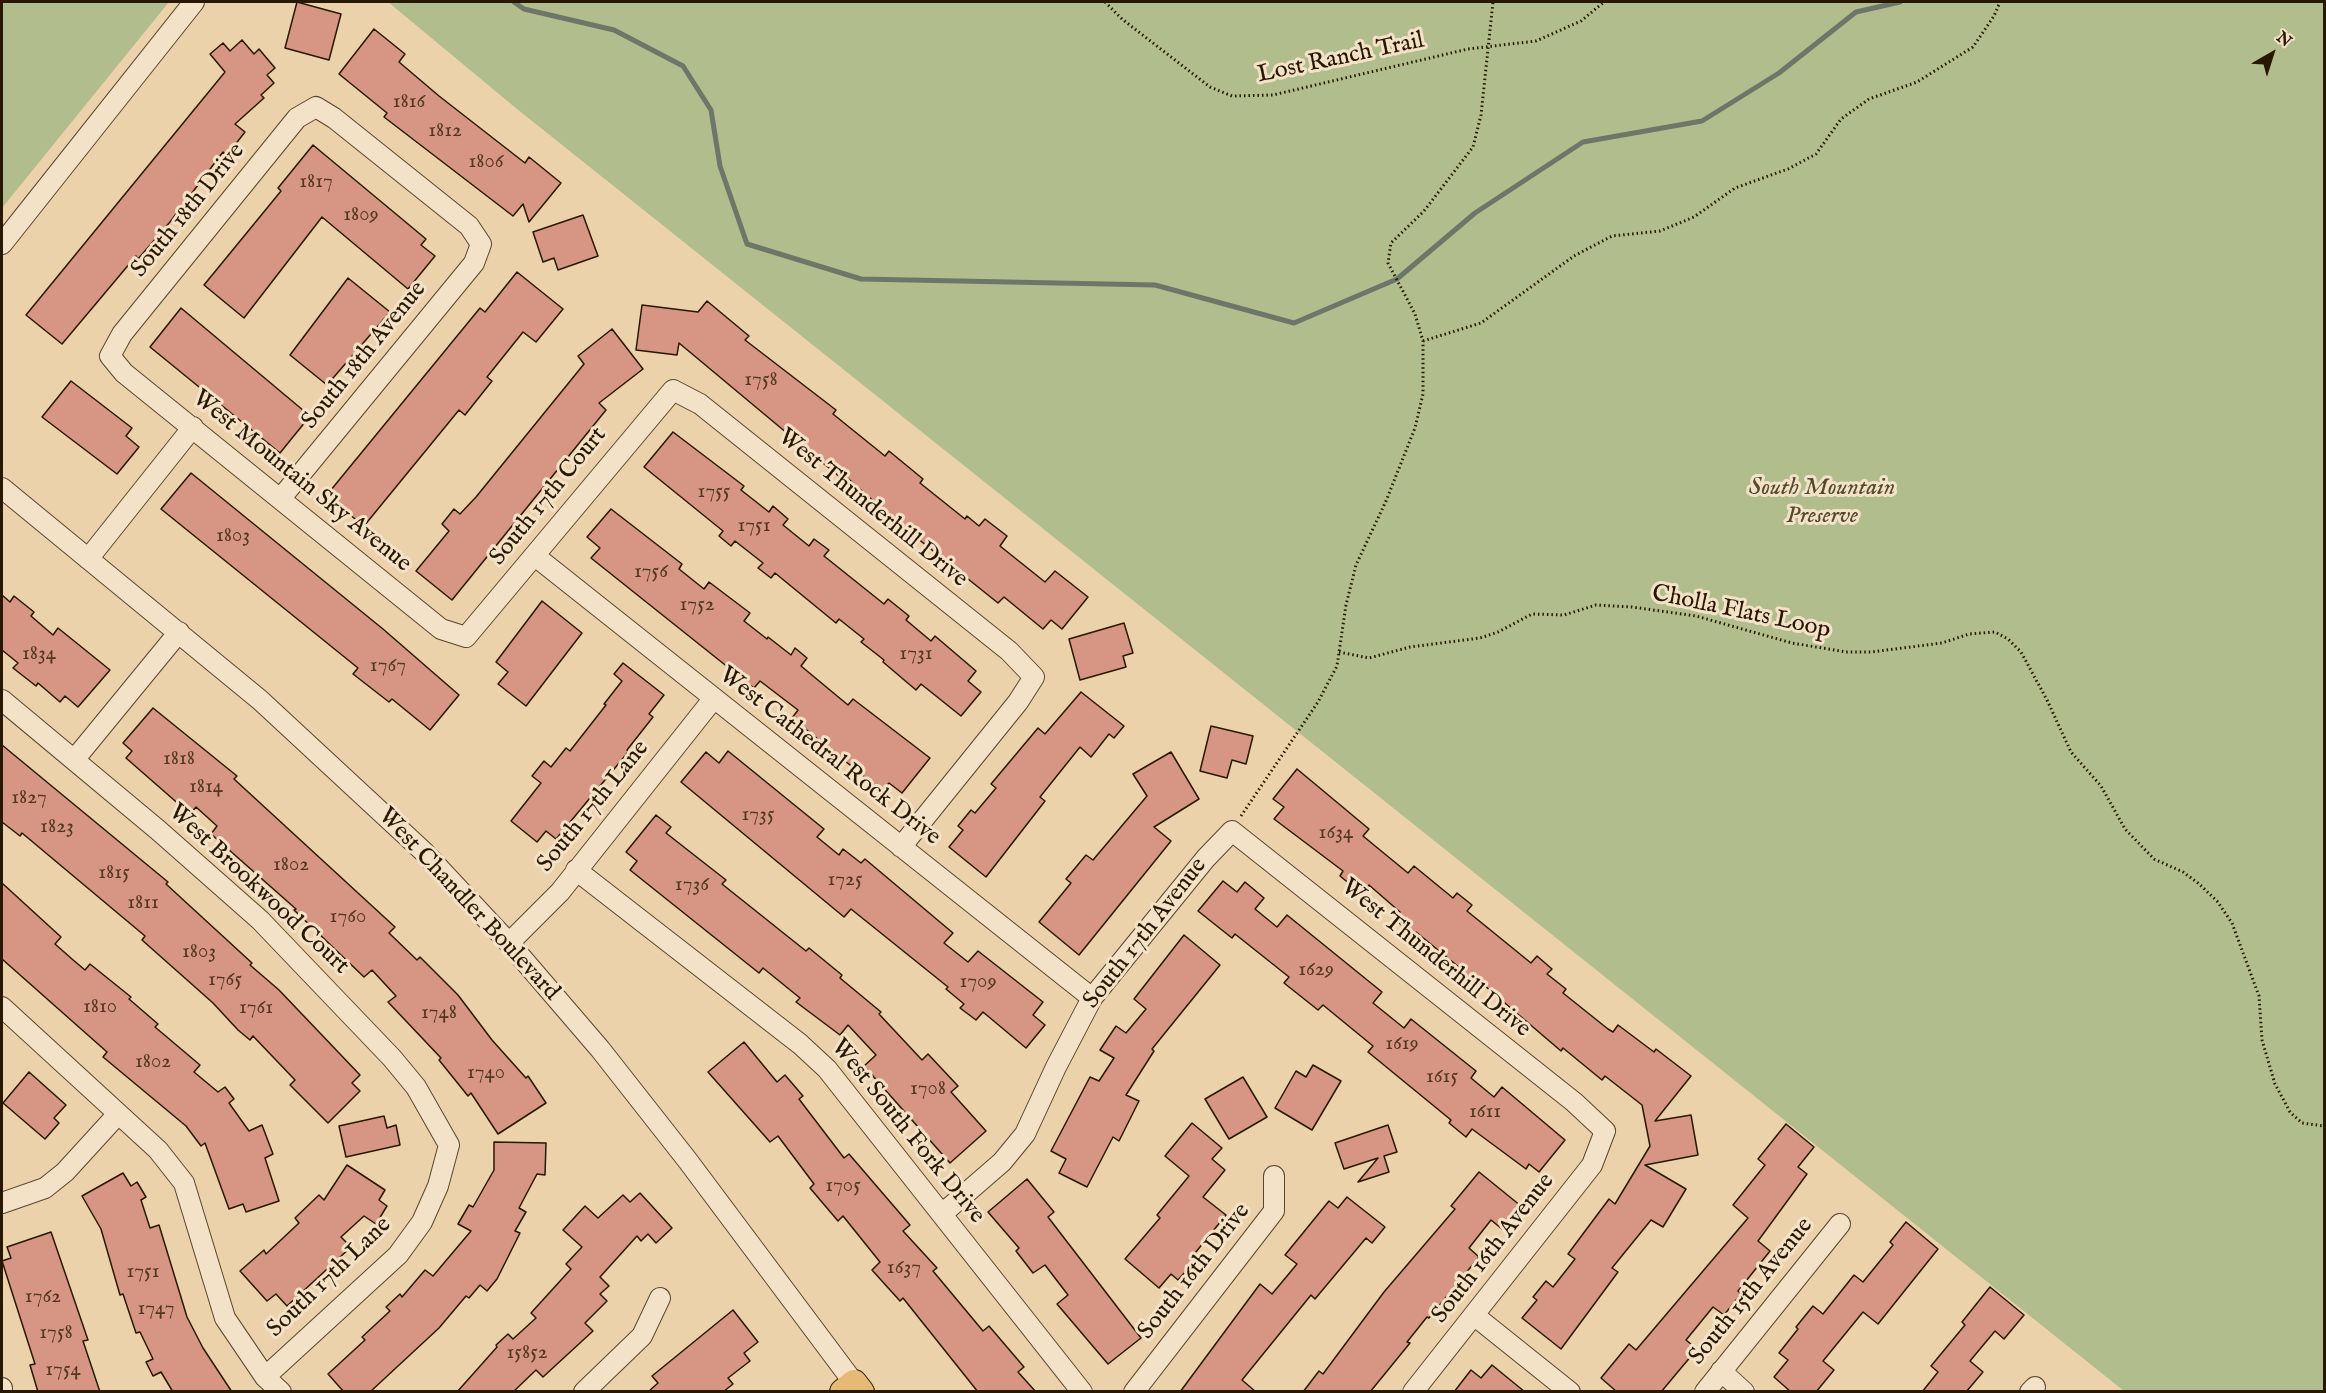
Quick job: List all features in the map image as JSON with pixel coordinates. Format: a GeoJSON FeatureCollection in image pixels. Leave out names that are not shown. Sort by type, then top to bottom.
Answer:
{"type":"FeatureCollection","features":[{"type":"Feature","properties":{"kind":"street"},"geometry":{"type":"LineString","coordinates":[[2,244],[194,2]]}},
{"type":"Feature","properties":{"kind":"street","name":"South 18th Avenue"},"geometry":{"type":"LineString","coordinates":[[281,498],[474,263],[482,244],[469,226],[334,118],[316,107]]}},
{"type":"Feature","properties":{"kind":"street","name":"South 18th Drive"},"geometry":{"type":"LineString","coordinates":[[110,356],[122,334],[297,118],[316,107]]}},
{"type":"Feature","properties":{"kind":"street","name":"West Mountain Sky Avenue"},"geometry":{"type":"LineString","coordinates":[[110,356],[124,373],[194,427],[441,629],[466,637]]}},
{"type":"Feature","properties":{"kind":"street","name":"South 17th Court"},"geometry":{"type":"LineString","coordinates":[[466,637],[673,390]]}},
{"type":"Feature","properties":{"kind":"street","name":"West Thunderhill Drive"},"geometry":{"type":"LineString","coordinates":[[673,390],[709,411],[1009,651],[1034,677],[1018,702],[901,847]]}},
{"type":"Feature","properties":{"kind":"street"},"geometry":{"type":"LineString","coordinates":[[88,558],[194,427]]}},
{"type":"Feature","properties":{"kind":"street","name":"West Chandler Boulevard"},"geometry":{"type":"LineString","coordinates":[[2,488],[260,700],[424,852],[509,943],[644,1104],[853,1389]]}},
{"type":"Feature","properties":{"kind":"street","name":"West Cathedral Rock Drive"},"geometry":{"type":"LineString","coordinates":[[535,556],[1092,998]]}},
{"type":"Feature","properties":{"kind":"street"},"geometry":{"type":"LineString","coordinates":[[74,760],[178,632]]}},
{"type":"Feature","properties":{"kind":"street","name":"South 17th Lane"},"geometry":{"type":"LineString","coordinates":[[509,943],[560,892],[714,698]]}},
{"type":"Feature","properties":{"kind":"street","name":"West Brookwood Court"},"geometry":{"type":"LineString","coordinates":[[2,700],[158,830],[260,920],[392,1058],[416,1087],[449,1144]]}},
{"type":"Feature","properties":{"kind":"street","name":"West Thunderhill Drive"},"geometry":{"type":"LineString","coordinates":[[1232,831],[1574,1102],[1605,1131]]}},
{"type":"Feature","properties":{"kind":"street","name":"South 17th Avenue"},"geometry":{"type":"LineString","coordinates":[[942,1214],[1002,1162],[1025,1134],[1056,1067],[1092,998],[1206,858],[1232,831]]}},
{"type":"Feature","properties":{"kind":"street","name":"West South Fork Drive"},"geometry":{"type":"LineString","coordinates":[[576,870],[800,1044],[827,1069],[1082,1392]]}},
{"type":"Feature","properties":{"kind":"street"},"geometry":{"type":"LineString","coordinates":[[2,1007],[158,1150],[184,1183],[225,1318],[265,1377],[281,1392]]}},
{"type":"Feature","properties":{"kind":"street"},"geometry":{"type":"LineString","coordinates":[[2,1203],[27,1196],[52,1183],[118,1114]]}},
{"type":"Feature","properties":{"kind":"street","name":"South 16th Avenue"},"geometry":{"type":"LineString","coordinates":[[1413,1392],[1592,1166],[1605,1131]]}},
{"type":"Feature","properties":{"kind":"street","name":"South 17th Lane"},"geometry":{"type":"LineString","coordinates":[[265,1377],[398,1255],[422,1222],[438,1185],[449,1144]]}},
{"type":"Feature","properties":{"kind":"street","name":"South 16th Drive"},"geometry":{"type":"LineString","coordinates":[[1134,1392],[1274,1211],[1274,1176]]}},
{"type":"Feature","properties":{"kind":"street","name":"South 15th Avenue"},"geometry":{"type":"LineString","coordinates":[[1705,1392],[1840,1224]]}},
{"type":"Feature","properties":{"kind":"street"},"geometry":{"type":"LineString","coordinates":[[584,1392],[642,1336],[660,1298]]}},
{"type":"Feature","properties":{"kind":"street"},"geometry":{"type":"LineString","coordinates":[[1475,1316],[1570,1392]]}},
{"type":"Feature","properties":{"kind":"street"},"geometry":{"type":"LineString","coordinates":[[1720,1371],[1744,1392]]}},
{"type":"Feature","properties":{"kind":"path","name":"Lost Ranch Trail"},"geometry":{"type":"LineString","coordinates":[[1105,2],[1122,19],[1210,87],[1232,96],[1273,95],[1468,49],[1536,41],[1581,21],[1604,2]]}},
{"type":"Feature","properties":{"kind":"path"},"geometry":{"type":"LineString","coordinates":[[1232,831],[1318,702],[1337,666],[1346,605],[1356,565],[1386,501],[1415,428],[1423,394],[1423,341],[1415,314],[1388,263],[1391,243],[1424,211],[1473,147],[1481,115],[1493,2]]}},
{"type":"Feature","properties":{"kind":"path"},"geometry":{"type":"LineString","coordinates":[[1423,341],[1481,323],[1574,256],[1612,236],[1660,231],[1694,217],[1735,188],[1788,169],[1815,154],[1840,119],[1869,99],[1917,82],[1973,47],[1994,16],[2000,2]]}},
{"type":"Feature","properties":{"kind":"path","name":"Cholla Flats Loop"},"geometry":{"type":"LineString","coordinates":[[1339,652],[1369,658],[1410,646],[1480,638],[1498,632],[1532,614],[1564,615],[1596,605],[1647,608],[1696,616],[1792,643],[1846,652],[1870,652],[1942,643],[1968,634],[1995,632],[2008,639],[2021,652],[2071,752],[2102,786],[2125,829],[2138,845],[2154,859],[2183,872],[2198,883],[2217,901],[2232,922],[2259,996],[2262,1040],[2275,1084],[2290,1112],[2302,1123],[2325,1126]]}},
{"type":"Feature","properties":{"kind":"green space"},"geometry":{"type":"Polygon","coordinates":[[[2,2],[169,2],[2,208],[2,2]]]}},
{"type":"Feature","properties":{"kind":"green space","name":"South Mountain Preserve"},"geometry":{"type":"Polygon","coordinates":[[[388,2],[2324,2],[2324,1391],[2124,1391],[517,109],[388,2]]]}},
{"type":"Feature","properties":{"kind":"building"},"geometry":{"type":"Polygon","coordinates":[[[297,2],[341,14],[329,60],[285,48],[297,2]]]}},
{"type":"Feature","properties":{"kind":"building"},"geometry":{"type":"Polygon","coordinates":[[[374,29],[405,54],[399,62],[439,96],[525,163],[529,157],[561,183],[529,222],[523,204],[513,216],[384,117],[387,113],[339,74],[374,29]]]}},
{"type":"Feature","properties":{"kind":"building"},"geometry":{"type":"Polygon","coordinates":[[[242,40],[254,54],[259,49],[275,68],[267,75],[274,83],[261,95],[264,98],[235,124],[245,132],[227,155],[223,152],[170,222],[138,259],[136,256],[62,344],[26,315],[225,72],[210,54],[223,43],[230,51],[242,40]]]}},
{"type":"Feature","properties":{"kind":"building"},"geometry":{"type":"Polygon","coordinates":[[[313,145],[426,239],[421,245],[435,256],[408,289],[322,217],[244,318],[204,285],[281,191],[278,188],[313,145]]]}},
{"type":"Feature","properties":{"kind":"building"},"geometry":{"type":"Polygon","coordinates":[[[583,215],[598,256],[558,270],[554,258],[543,262],[533,232],[583,215]]]}},
{"type":"Feature","properties":{"kind":"building"},"geometry":{"type":"Polygon","coordinates":[[[517,272],[563,309],[536,342],[523,332],[487,377],[492,381],[465,415],[459,410],[364,526],[326,496],[480,308],[485,312],[517,272]]]}},
{"type":"Feature","properties":{"kind":"building"},"geometry":{"type":"Polygon","coordinates":[[[348,278],[390,312],[327,385],[290,355],[348,278]]]}},
{"type":"Feature","properties":{"kind":"building"},"geometry":{"type":"Polygon","coordinates":[[[707,301],[749,336],[745,340],[836,410],[833,414],[885,456],[889,451],[923,479],[920,483],[965,519],[967,516],[979,526],[985,519],[1007,536],[1000,546],[1045,582],[1055,571],[1088,597],[1062,629],[1051,620],[1043,629],[1004,597],[998,603],[897,522],[843,474],[840,477],[679,343],[677,355],[636,350],[642,305],[698,312],[707,301]]]}},
{"type":"Feature","properties":{"kind":"building"},"geometry":{"type":"Polygon","coordinates":[[[181,308],[310,416],[280,453],[150,347],[181,308]]]}},
{"type":"Feature","properties":{"kind":"building"},"geometry":{"type":"Polygon","coordinates":[[[612,329],[643,369],[599,403],[606,410],[452,600],[416,571],[449,531],[442,524],[454,509],[460,514],[476,497],[584,364],[578,356],[612,329]]]}},
{"type":"Feature","properties":{"kind":"building"},"geometry":{"type":"Polygon","coordinates":[[[71,381],[132,428],[126,436],[139,447],[117,474],[42,417],[71,381]]]}},
{"type":"Feature","properties":{"kind":"building"},"geometry":{"type":"Polygon","coordinates":[[[673,432],[744,486],[741,490],[769,512],[773,506],[788,519],[783,525],[809,546],[814,539],[829,550],[824,556],[884,604],[888,599],[909,616],[906,620],[931,641],[935,636],[976,671],[968,681],[981,692],[961,716],[921,684],[916,690],[861,642],[864,639],[839,619],[836,623],[775,573],[771,578],[758,568],[763,563],[735,541],[731,546],[719,536],[723,531],[644,467],[673,432]]]}},
{"type":"Feature","properties":{"kind":"building"},"geometry":{"type":"Polygon","coordinates":[[[191,473],[383,629],[459,695],[430,730],[392,699],[389,702],[353,674],[358,668],[161,509],[191,473]]]}},
{"type":"Feature","properties":{"kind":"building"},"geometry":{"type":"Polygon","coordinates":[[[611,509],[682,564],[679,569],[704,589],[709,582],[750,613],[744,621],[767,639],[768,637],[791,655],[795,648],[807,658],[801,666],[848,705],[853,699],[930,758],[902,793],[889,783],[882,791],[792,718],[798,710],[760,681],[754,688],[591,558],[600,548],[587,537],[611,509]]]}},
{"type":"Feature","properties":{"kind":"building"},"geometry":{"type":"Polygon","coordinates":[[[2,595],[10,602],[14,596],[34,612],[31,616],[53,635],[58,628],[110,670],[78,707],[65,696],[60,702],[38,683],[36,686],[13,668],[18,663],[2,650],[2,595]]]}},
{"type":"Feature","properties":{"kind":"building"},"geometry":{"type":"Polygon","coordinates":[[[542,601],[582,633],[526,706],[498,684],[508,672],[496,662],[542,601]]]}},
{"type":"Feature","properties":{"kind":"building"},"geometry":{"type":"Polygon","coordinates":[[[1124,623],[1133,653],[1123,656],[1126,667],[1080,680],[1069,639],[1124,623]]]}},
{"type":"Feature","properties":{"kind":"building"},"geometry":{"type":"Polygon","coordinates":[[[623,663],[664,695],[649,714],[653,717],[627,750],[629,751],[556,839],[546,831],[537,842],[511,821],[541,783],[532,776],[544,761],[551,767],[566,748],[570,751],[622,681],[614,674],[623,663]]]}},
{"type":"Feature","properties":{"kind":"building"},"geometry":{"type":"Polygon","coordinates":[[[1081,692],[1124,726],[1114,738],[1109,734],[1091,757],[1080,747],[1040,797],[1045,801],[986,877],[949,847],[963,830],[958,826],[971,810],[975,813],[996,788],[991,784],[1038,728],[1045,734],[1081,692]]]}},
{"type":"Feature","properties":{"kind":"building"},"geometry":{"type":"Polygon","coordinates":[[[153,708],[237,776],[234,779],[395,927],[389,933],[417,960],[420,957],[458,995],[492,1040],[526,1078],[528,1076],[546,1103],[498,1134],[471,1093],[468,1096],[439,1060],[441,1058],[388,1002],[396,996],[372,970],[364,977],[294,910],[296,909],[211,834],[217,826],[196,807],[190,814],[126,758],[132,751],[123,743],[153,708]]]}},
{"type":"Feature","properties":{"kind":"building"},"geometry":{"type":"Polygon","coordinates":[[[1211,726],[1253,736],[1246,764],[1232,760],[1227,778],[1200,771],[1211,726]]]}},
{"type":"Feature","properties":{"kind":"building"},"geometry":{"type":"Polygon","coordinates":[[[2,745],[168,882],[166,884],[252,963],[250,965],[279,990],[360,1075],[352,1083],[360,1091],[328,1123],[290,1085],[295,1080],[253,1036],[250,1040],[238,1030],[213,1003],[142,940],[145,936],[22,833],[20,836],[2,822],[2,745]]]}},
{"type":"Feature","properties":{"kind":"building"},"geometry":{"type":"Polygon","coordinates":[[[728,751],[824,829],[817,837],[839,855],[843,849],[861,863],[865,859],[953,933],[944,943],[968,962],[978,951],[1043,1002],[1033,1015],[1045,1025],[1026,1048],[983,1012],[976,1020],[960,1008],[964,1004],[946,989],[948,987],[851,909],[844,917],[681,782],[706,752],[719,763],[728,751]]]}},
{"type":"Feature","properties":{"kind":"building"},"geometry":{"type":"Polygon","coordinates":[[[1171,752],[1199,799],[1154,827],[1171,841],[1079,955],[1039,922],[1071,883],[1066,879],[1086,855],[1093,860],[1147,796],[1133,774],[1171,752]]]}},
{"type":"Feature","properties":{"kind":"building"},"geometry":{"type":"Polygon","coordinates":[[[1297,769],[1369,829],[1363,836],[1408,873],[1414,866],[1453,898],[1457,893],[1472,905],[1467,911],[1531,963],[1537,956],[1552,969],[1547,974],[1566,989],[1563,993],[1608,1029],[1613,1032],[1618,1025],[1654,1052],[1656,1049],[1691,1076],[1655,1121],[1691,1115],[1698,1155],[1645,1165],[1686,1189],[1663,1227],[1651,1220],[1612,1268],[1618,1272],[1561,1349],[1522,1318],[1537,1300],[1533,1297],[1546,1281],[1553,1287],[1575,1259],[1568,1254],[1609,1199],[1615,1204],[1650,1146],[1642,1105],[1605,1076],[1602,1080],[1563,1048],[1561,1051],[1478,980],[1475,984],[1458,970],[1460,968],[1416,932],[1414,935],[1394,919],[1400,912],[1369,885],[1362,894],[1340,876],[1343,871],[1274,819],[1284,807],[1273,799],[1297,769]]]}},
{"type":"Feature","properties":{"kind":"building"},"geometry":{"type":"Polygon","coordinates":[[[656,815],[671,827],[666,833],[726,880],[722,884],[806,951],[809,948],[842,975],[840,978],[881,1012],[879,1014],[922,1060],[928,1054],[958,1086],[951,1092],[986,1131],[950,1163],[864,1066],[876,1055],[848,1025],[840,1035],[796,1002],[800,998],[763,968],[759,973],[630,870],[637,861],[626,852],[656,815]]]}},
{"type":"Feature","properties":{"kind":"building"},"geometry":{"type":"Polygon","coordinates":[[[1223,881],[1237,892],[1245,882],[1264,898],[1255,909],[1277,927],[1287,915],[1382,992],[1373,1003],[1404,1028],[1411,1019],[1476,1071],[1471,1078],[1494,1097],[1502,1087],[1565,1140],[1539,1172],[1529,1164],[1526,1169],[1472,1129],[1466,1137],[1449,1123],[1451,1120],[1368,1052],[1373,1046],[1323,1005],[1318,1010],[1284,983],[1289,977],[1235,934],[1232,938],[1198,911],[1223,881]]]}},
{"type":"Feature","properties":{"kind":"building"},"geometry":{"type":"Polygon","coordinates":[[[2,883],[61,937],[55,944],[85,970],[90,964],[131,997],[129,999],[158,1024],[155,1027],[200,1065],[194,1072],[218,1092],[225,1087],[234,1099],[229,1103],[249,1131],[262,1125],[273,1154],[265,1158],[279,1201],[246,1212],[243,1204],[229,1209],[205,1143],[201,1146],[186,1126],[103,1057],[107,1052],[2,959],[2,883]]]}},
{"type":"Feature","properties":{"kind":"building"},"geometry":{"type":"Polygon","coordinates":[[[1184,935],[1220,965],[1152,1049],[1154,1051],[1126,1095],[1139,1101],[1119,1141],[1113,1137],[1087,1187],[1059,1173],[1066,1159],[1051,1151],[1090,1077],[1099,1081],[1114,1058],[1100,1050],[1116,1026],[1126,1033],[1146,1009],[1134,999],[1184,935]]]}},
{"type":"Feature","properties":{"kind":"building"},"geometry":{"type":"Polygon","coordinates":[[[744,1042],[777,1082],[785,1075],[803,1096],[799,1099],[844,1158],[849,1154],[910,1225],[903,1231],[937,1268],[933,1271],[983,1331],[989,1326],[1024,1367],[1018,1372],[1036,1392],[978,1392],[903,1298],[900,1301],[872,1270],[880,1262],[843,1216],[838,1221],[810,1188],[814,1184],[778,1136],[770,1142],[708,1072],[744,1042]]]}},
{"type":"Feature","properties":{"kind":"building"},"geometry":{"type":"Polygon","coordinates":[[[1313,1065],[1341,1081],[1312,1130],[1275,1108],[1296,1071],[1306,1077],[1313,1065]]]}},
{"type":"Feature","properties":{"kind":"building"},"geometry":{"type":"Polygon","coordinates":[[[29,1072],[66,1105],[54,1118],[59,1123],[45,1139],[3,1103],[29,1072]]]}},
{"type":"Feature","properties":{"kind":"building"},"geometry":{"type":"Polygon","coordinates":[[[1243,1077],[1267,1117],[1229,1139],[1205,1099],[1243,1077]]]}},
{"type":"Feature","properties":{"kind":"building"},"geometry":{"type":"Polygon","coordinates":[[[384,1116],[387,1128],[396,1125],[400,1145],[346,1157],[339,1126],[384,1116]]]}},
{"type":"Feature","properties":{"kind":"building"},"geometry":{"type":"Polygon","coordinates":[[[1192,1123],[1222,1148],[1212,1159],[1225,1170],[1203,1197],[1226,1215],[1191,1258],[1195,1261],[1178,1280],[1171,1274],[1159,1288],[1125,1259],[1160,1218],[1157,1215],[1189,1176],[1165,1156],[1192,1123]]]}},
{"type":"Feature","properties":{"kind":"building"},"geometry":{"type":"Polygon","coordinates":[[[1786,1124],[1814,1147],[1798,1167],[1807,1174],[1758,1241],[1770,1251],[1738,1291],[1741,1294],[1724,1315],[1713,1307],[1686,1340],[1697,1349],[1661,1392],[1617,1392],[1601,1378],[1629,1344],[1636,1350],[1748,1218],[1733,1205],[1765,1165],[1758,1159],[1786,1124]]]}},
{"type":"Feature","properties":{"kind":"building"},"geometry":{"type":"Polygon","coordinates":[[[1388,1125],[1397,1152],[1384,1156],[1389,1172],[1358,1182],[1378,1158],[1344,1169],[1335,1143],[1388,1125]]]}},
{"type":"Feature","properties":{"kind":"building"},"geometry":{"type":"Polygon","coordinates":[[[494,1142],[546,1143],[545,1175],[537,1174],[519,1208],[526,1212],[515,1231],[520,1233],[497,1279],[487,1291],[480,1285],[469,1298],[466,1296],[439,1328],[370,1392],[344,1392],[328,1374],[365,1340],[362,1337],[390,1311],[386,1307],[400,1294],[402,1297],[425,1270],[433,1276],[471,1231],[458,1224],[469,1205],[473,1207],[494,1170],[494,1142]]]}},
{"type":"Feature","properties":{"kind":"building"},"geometry":{"type":"Polygon","coordinates":[[[347,1165],[385,1190],[379,1200],[387,1206],[376,1224],[364,1216],[341,1237],[351,1247],[287,1306],[276,1294],[267,1301],[240,1271],[264,1250],[266,1254],[299,1223],[295,1218],[319,1195],[324,1200],[347,1165]]]}},
{"type":"Feature","properties":{"kind":"building"},"geometry":{"type":"Polygon","coordinates":[[[1479,1172],[1521,1206],[1502,1229],[1491,1220],[1469,1248],[1479,1257],[1429,1318],[1427,1317],[1407,1342],[1410,1343],[1370,1392],[1303,1392],[1319,1371],[1323,1374],[1384,1292],[1455,1209],[1451,1206],[1479,1172]]]}},
{"type":"Feature","properties":{"kind":"building"},"geometry":{"type":"Polygon","coordinates":[[[123,1173],[131,1186],[137,1182],[146,1197],[141,1200],[150,1228],[159,1225],[187,1317],[203,1348],[232,1392],[173,1392],[161,1372],[153,1376],[146,1362],[153,1359],[140,1332],[136,1333],[123,1294],[120,1295],[101,1229],[82,1196],[123,1173]]]}},
{"type":"Feature","properties":{"kind":"building"},"geometry":{"type":"Polygon","coordinates":[[[1027,1179],[1054,1212],[1048,1217],[1141,1338],[1108,1364],[1057,1304],[1068,1295],[1045,1265],[1033,1273],[1016,1251],[1019,1248],[988,1212],[1027,1179]]]}},
{"type":"Feature","properties":{"kind":"building"},"geometry":{"type":"Polygon","coordinates":[[[640,1193],[672,1228],[656,1243],[648,1234],[641,1241],[637,1236],[600,1277],[609,1286],[600,1294],[607,1301],[585,1323],[593,1331],[543,1377],[536,1370],[513,1392],[457,1392],[497,1347],[496,1345],[508,1334],[513,1339],[536,1318],[531,1313],[571,1269],[566,1264],[582,1247],[563,1230],[585,1206],[598,1218],[623,1195],[630,1202],[640,1193]]]}},
{"type":"Feature","properties":{"kind":"building"},"geometry":{"type":"Polygon","coordinates":[[[1347,1197],[1385,1227],[1372,1243],[1366,1238],[1315,1299],[1311,1295],[1242,1380],[1256,1392],[1180,1392],[1260,1284],[1272,1294],[1297,1264],[1285,1255],[1329,1201],[1338,1208],[1347,1197]]]}},
{"type":"Feature","properties":{"kind":"building"},"geometry":{"type":"Polygon","coordinates":[[[1906,1222],[1938,1249],[1878,1324],[1863,1312],[1823,1361],[1834,1370],[1816,1392],[1791,1392],[1774,1377],[1788,1360],[1779,1353],[1798,1329],[1796,1327],[1813,1306],[1823,1314],[1854,1275],[1863,1282],[1893,1245],[1890,1242],[1906,1222]]]}},
{"type":"Feature","properties":{"kind":"building"},"geometry":{"type":"Polygon","coordinates":[[[51,1232],[88,1340],[83,1341],[100,1392],[38,1392],[30,1365],[35,1364],[2,1261],[11,1258],[7,1247],[51,1232]]]}},
{"type":"Feature","properties":{"kind":"building"},"geometry":{"type":"Polygon","coordinates":[[[1990,1287],[2024,1315],[2004,1339],[1995,1331],[1970,1361],[1983,1372],[1966,1392],[1922,1392],[1938,1372],[1931,1366],[1965,1325],[1962,1322],[1990,1287]]]}},
{"type":"Feature","properties":{"kind":"building"},"geometry":{"type":"Polygon","coordinates":[[[733,1310],[758,1342],[744,1353],[750,1361],[728,1378],[733,1384],[723,1392],[648,1392],[658,1383],[652,1376],[733,1310]]]}},
{"type":"Feature","properties":{"kind":"building"},"geometry":{"type":"Polygon","coordinates":[[[1492,1365],[1525,1392],[1454,1392],[1471,1370],[1481,1378],[1492,1365]]]}},
{"type":"Feature","properties":{"kind":"waterway"},"geometry":{"type":"LineString","coordinates":[[514,2],[524,9],[614,30],[683,66],[711,110],[720,166],[747,244],[861,279],[1155,285],[1294,323],[1397,279],[1475,213],[1583,142],[1702,121],[1779,73],[1856,12],[1900,2]]}}]}
